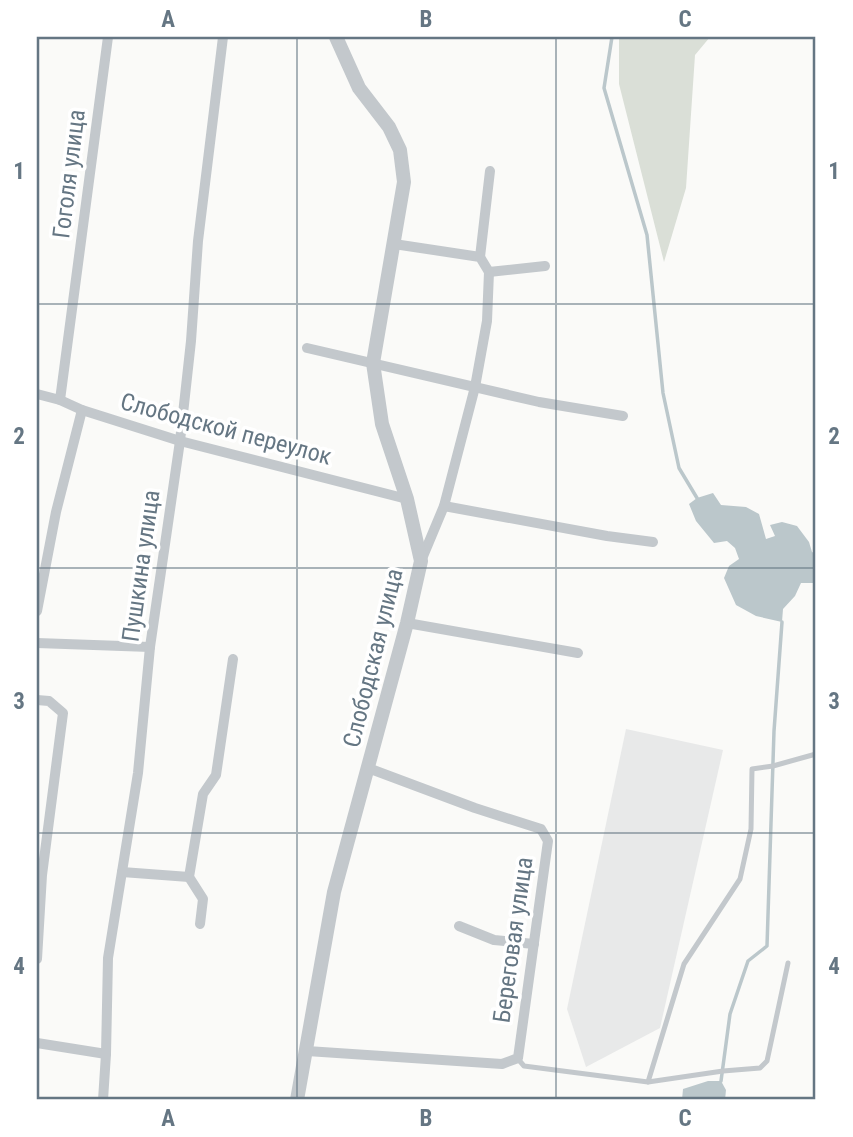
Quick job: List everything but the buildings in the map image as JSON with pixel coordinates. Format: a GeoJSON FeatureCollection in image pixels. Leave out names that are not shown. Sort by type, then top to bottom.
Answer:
{"type":"FeatureCollection","features":[{"type":"Feature","properties":{"kind":"street","name":"Гоголя улица"},"geometry":{"type":"LineString","coordinates":[[60,400],[108,37]]}},
{"type":"Feature","properties":{"kind":"street","name":"Пушкина улица"},"geometry":{"type":"LineString","coordinates":[[103,1100],[108,958],[138,773],[150,647],[180,441],[198,241],[223,37]]}},
{"type":"Feature","properties":{"kind":"street","name":"Слободская улица"},"geometry":{"type":"LineString","coordinates":[[297,1100],[334,892],[407,623],[421,561],[407,499],[382,424],[373,363],[404,183],[400,150],[389,127],[359,88],[336,37]]}},
{"type":"Feature","properties":{"kind":"street"},"geometry":{"type":"LineString","coordinates":[[421,561],[444,506],[475,387],[487,321],[489,272],[480,257],[490,172]]}},
{"type":"Feature","properties":{"kind":"street"},"geometry":{"type":"LineString","coordinates":[[394,244],[480,257]]}},
{"type":"Feature","properties":{"kind":"street"},"geometry":{"type":"LineString","coordinates":[[489,272],[545,266]]}},
{"type":"Feature","properties":{"kind":"street"},"geometry":{"type":"LineString","coordinates":[[307,348],[539,402],[623,416]]}},
{"type":"Feature","properties":{"kind":"street","name":"Слободской переулок"},"geometry":{"type":"LineString","coordinates":[[37,394],[180,441],[407,499]]}},
{"type":"Feature","properties":{"kind":"street"},"geometry":{"type":"LineString","coordinates":[[37,611],[56,512],[82,410]]}},
{"type":"Feature","properties":{"kind":"street"},"geometry":{"type":"LineString","coordinates":[[444,506],[653,542]]}},
{"type":"Feature","properties":{"kind":"street"},"geometry":{"type":"LineString","coordinates":[[407,623],[578,653]]}},
{"type":"Feature","properties":{"kind":"street"},"geometry":{"type":"LineString","coordinates":[[37,643],[150,647]]}},
{"type":"Feature","properties":{"kind":"street"},"geometry":{"type":"LineString","coordinates":[[200,924],[203,899],[188,877],[203,794],[216,775],[233,659]]}},
{"type":"Feature","properties":{"kind":"street"},"geometry":{"type":"LineString","coordinates":[[37,700],[49,701],[63,713],[42,874],[37,959]]}},
{"type":"Feature","properties":{"kind":"street","name":"Береговая улица"},"geometry":{"type":"LineString","coordinates":[[368,768],[541,829],[548,841],[518,1058]]}},
{"type":"Feature","properties":{"kind":"street"},"geometry":{"type":"LineString","coordinates":[[122,872],[188,877]]}},
{"type":"Feature","properties":{"kind":"street"},"geometry":{"type":"LineString","coordinates":[[459,926],[494,940],[534,944]]}},
{"type":"Feature","properties":{"kind":"street"},"geometry":{"type":"LineString","coordinates":[[37,1043],[106,1054]]}},
{"type":"Feature","properties":{"kind":"street"},"geometry":{"type":"LineString","coordinates":[[307,1051],[502,1063],[518,1058]]}},
{"type":"Feature","properties":{"kind":"lane"},"geometry":{"type":"LineString","coordinates":[[648,1082],[684,964],[740,879],[751,829],[752,769],[816,754]]}},
{"type":"Feature","properties":{"kind":"lane"},"geometry":{"type":"LineString","coordinates":[[518,1058],[524,1066],[648,1082],[760,1068],[767,1061],[788,963]]}},
{"type":"Feature","properties":{"kind":"shaded area"},"geometry":{"type":"Polygon","coordinates":[[[619,37],[710,37],[695,55],[686,188],[664,262],[619,84],[619,37]]]}},
{"type":"Feature","properties":{"kind":"shaded area"},"geometry":{"type":"Polygon","coordinates":[[[713,493],[721,505],[746,507],[759,514],[766,539],[775,536],[770,525],[782,522],[797,526],[809,542],[812,552],[816,554],[816,583],[801,583],[795,596],[783,609],[782,622],[756,616],[736,605],[724,578],[729,566],[739,559],[735,548],[727,541],[714,543],[696,521],[689,504],[697,498],[713,493]]]}},
{"type":"Feature","properties":{"kind":"shaded area"},"geometry":{"type":"Polygon","coordinates":[[[626,729],[723,750],[660,1028],[586,1067],[567,1009],[626,729]]]}},
{"type":"Feature","properties":{"kind":"shaded area"},"geometry":{"type":"Polygon","coordinates":[[[708,1081],[721,1081],[726,1090],[725,1100],[682,1100],[683,1089],[708,1081]]]}},
{"type":"Feature","properties":{"kind":"waterway"},"geometry":{"type":"LineString","coordinates":[[612,37],[604,88],[647,235],[663,393],[679,468],[697,498]]}},
{"type":"Feature","properties":{"kind":"waterway"},"geometry":{"type":"LineString","coordinates":[[721,1081],[730,1014],[748,961],[767,946],[774,731],[782,622]]}}]}
